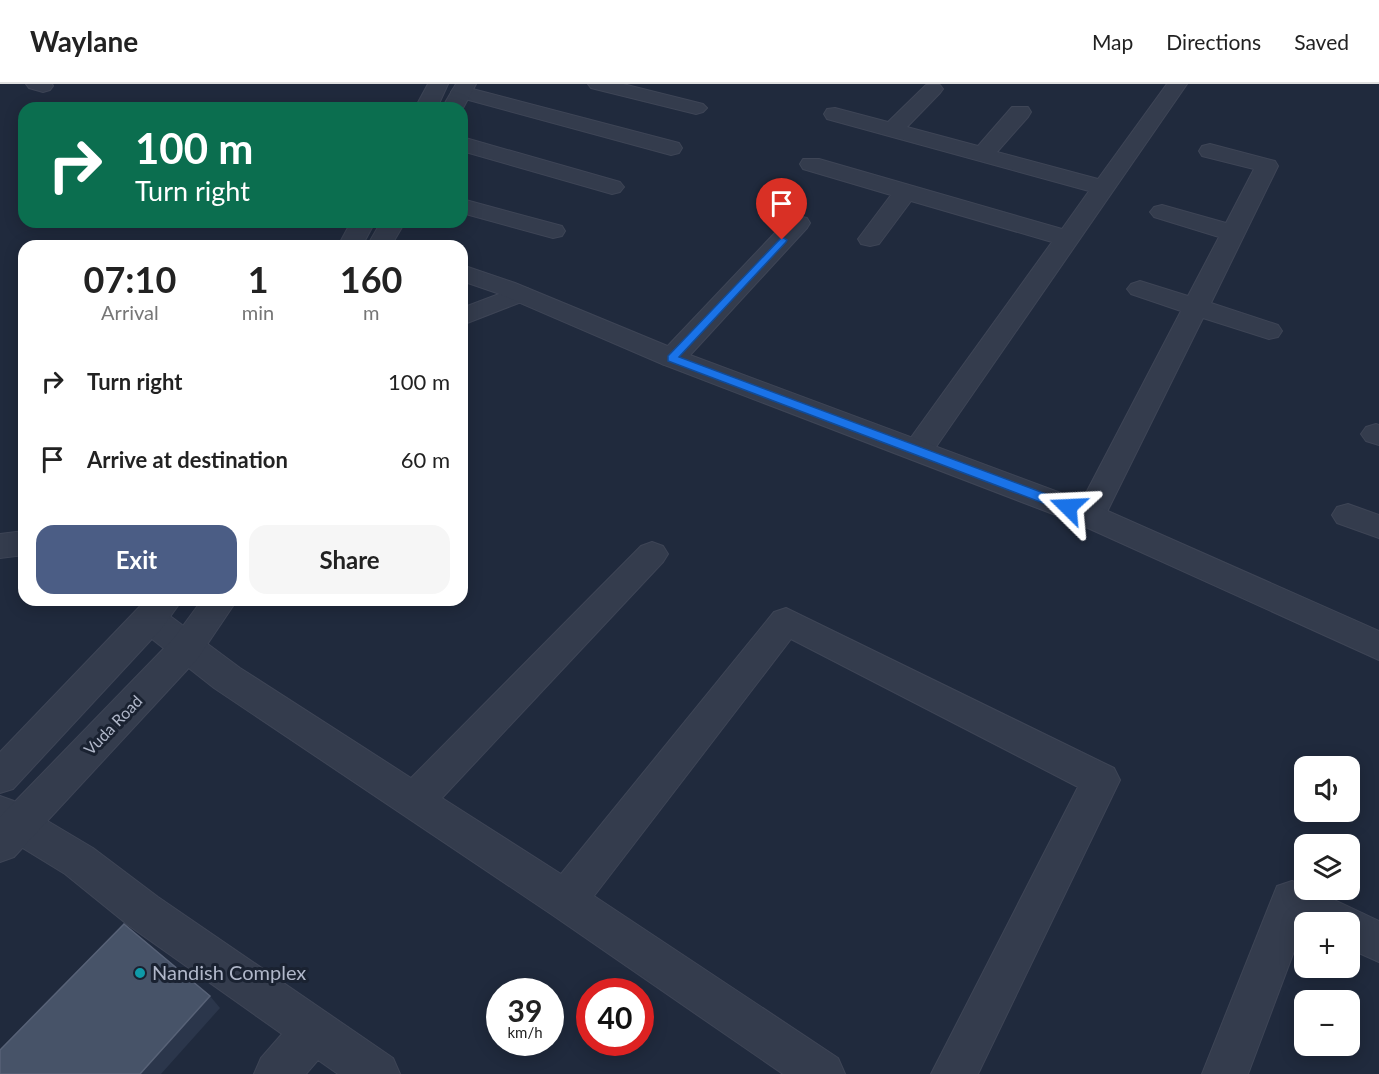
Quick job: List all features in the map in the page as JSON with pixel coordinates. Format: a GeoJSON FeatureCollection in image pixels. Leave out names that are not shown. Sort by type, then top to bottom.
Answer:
{"type":"FeatureCollection","features":[{"type":"Feature","properties":{"kind":"street"},"geometry":{"type":"LineString","coordinates":[[429,102],[438,84]]}},
{"type":"Feature","properties":{"kind":"street"},"geometry":{"type":"LineString","coordinates":[[598,84],[696,108]]}},
{"type":"Feature","properties":{"kind":"street"},"geometry":{"type":"LineString","coordinates":[[918,450],[1177,84]]}},
{"type":"Feature","properties":{"kind":"street"},"geometry":{"type":"LineString","coordinates":[[892,130],[933,89]]}},
{"type":"Feature","properties":{"kind":"street"},"geometry":{"type":"LineString","coordinates":[[460,95],[671,147]]}},
{"type":"Feature","properties":{"kind":"street"},"geometry":{"type":"LineString","coordinates":[[982,155],[1020,112]]}},
{"type":"Feature","properties":{"kind":"street"},"geometry":{"type":"LineString","coordinates":[[835,114],[1103,188]]}},
{"type":"Feature","properties":{"kind":"street"},"geometry":{"type":"LineString","coordinates":[[468,146],[612,187]]}},
{"type":"Feature","properties":{"kind":"street"},"geometry":{"type":"LineString","coordinates":[[1090,516],[1267,166],[1210,151]]}},
{"type":"Feature","properties":{"kind":"street"},"geometry":{"type":"LineString","coordinates":[[811,164],[1068,238]]}},
{"type":"Feature","properties":{"kind":"street"},"geometry":{"type":"LineString","coordinates":[[870,239],[906,192]]}},
{"type":"Feature","properties":{"kind":"street"},"geometry":{"type":"LineString","coordinates":[[468,208],[553,231]]}},
{"type":"Feature","properties":{"kind":"street"},"geometry":{"type":"LineString","coordinates":[[1162,212],[1233,233]]}},
{"type":"Feature","properties":{"kind":"street"},"geometry":{"type":"LineString","coordinates":[[672,358],[798,223]]}},
{"type":"Feature","properties":{"kind":"street"},"geometry":{"type":"LineString","coordinates":[[468,275],[672,358],[1090,516],[1379,646]]}},
{"type":"Feature","properties":{"kind":"street"},"geometry":{"type":"LineString","coordinates":[[1140,289],[1269,331]]}},
{"type":"Feature","properties":{"kind":"street"},"geometry":{"type":"LineString","coordinates":[[468,314],[530,299]]}},
{"type":"Feature","properties":{"kind":"street"},"geometry":{"type":"LineString","coordinates":[[1348,515],[1379,527]]}},
{"type":"Feature","properties":{"kind":"street"},"geometry":{"type":"LineString","coordinates":[[413,802],[652,554]]}},
{"type":"Feature","properties":{"kind":"street","name":"Vuda Road"},"geometry":{"type":"LineString","coordinates":[[14,829],[206,663],[219,606]]}},
{"type":"Feature","properties":{"kind":"street"},"geometry":{"type":"LineString","coordinates":[[0,777],[158,610],[206,663],[413,802],[566,900],[822,1074]]}},
{"type":"Feature","properties":{"kind":"street"},"geometry":{"type":"LineString","coordinates":[[566,900],[786,621],[1101,780],[954,1074]]}},
{"type":"Feature","properties":{"kind":"street"},"geometry":{"type":"LineString","coordinates":[[14,829],[79,861],[143,911],[377,1074]]}},
{"type":"Feature","properties":{"kind":"street"},"geometry":{"type":"LineString","coordinates":[[1228,1073],[1292,900],[1318,912]]}},
{"type":"Feature","properties":{"kind":"street"},"geometry":{"type":"LineString","coordinates":[[1360,933],[1379,942]]}},
{"type":"Feature","properties":{"kind":"street"},"geometry":{"type":"LineString","coordinates":[[277,1074],[313,1031]]}},
{"type":"Feature","properties":{"kind":"building","name":"Nandish Complex"},"geometry":{"type":"Polygon","coordinates":[[[124,924],[210,996],[140,1074],[0,1074],[0,1050],[124,924]]]}},
{"type":"Feature","properties":{"kind":"place","name":"Nandish Complex"},"geometry":{"type":"Point","coordinates":[140,973]}},
{"type":"Feature","properties":{"kind":"route"},"geometry":{"type":"LineString","coordinates":[[782,240],[672,358],[1068,507]]}}]}
